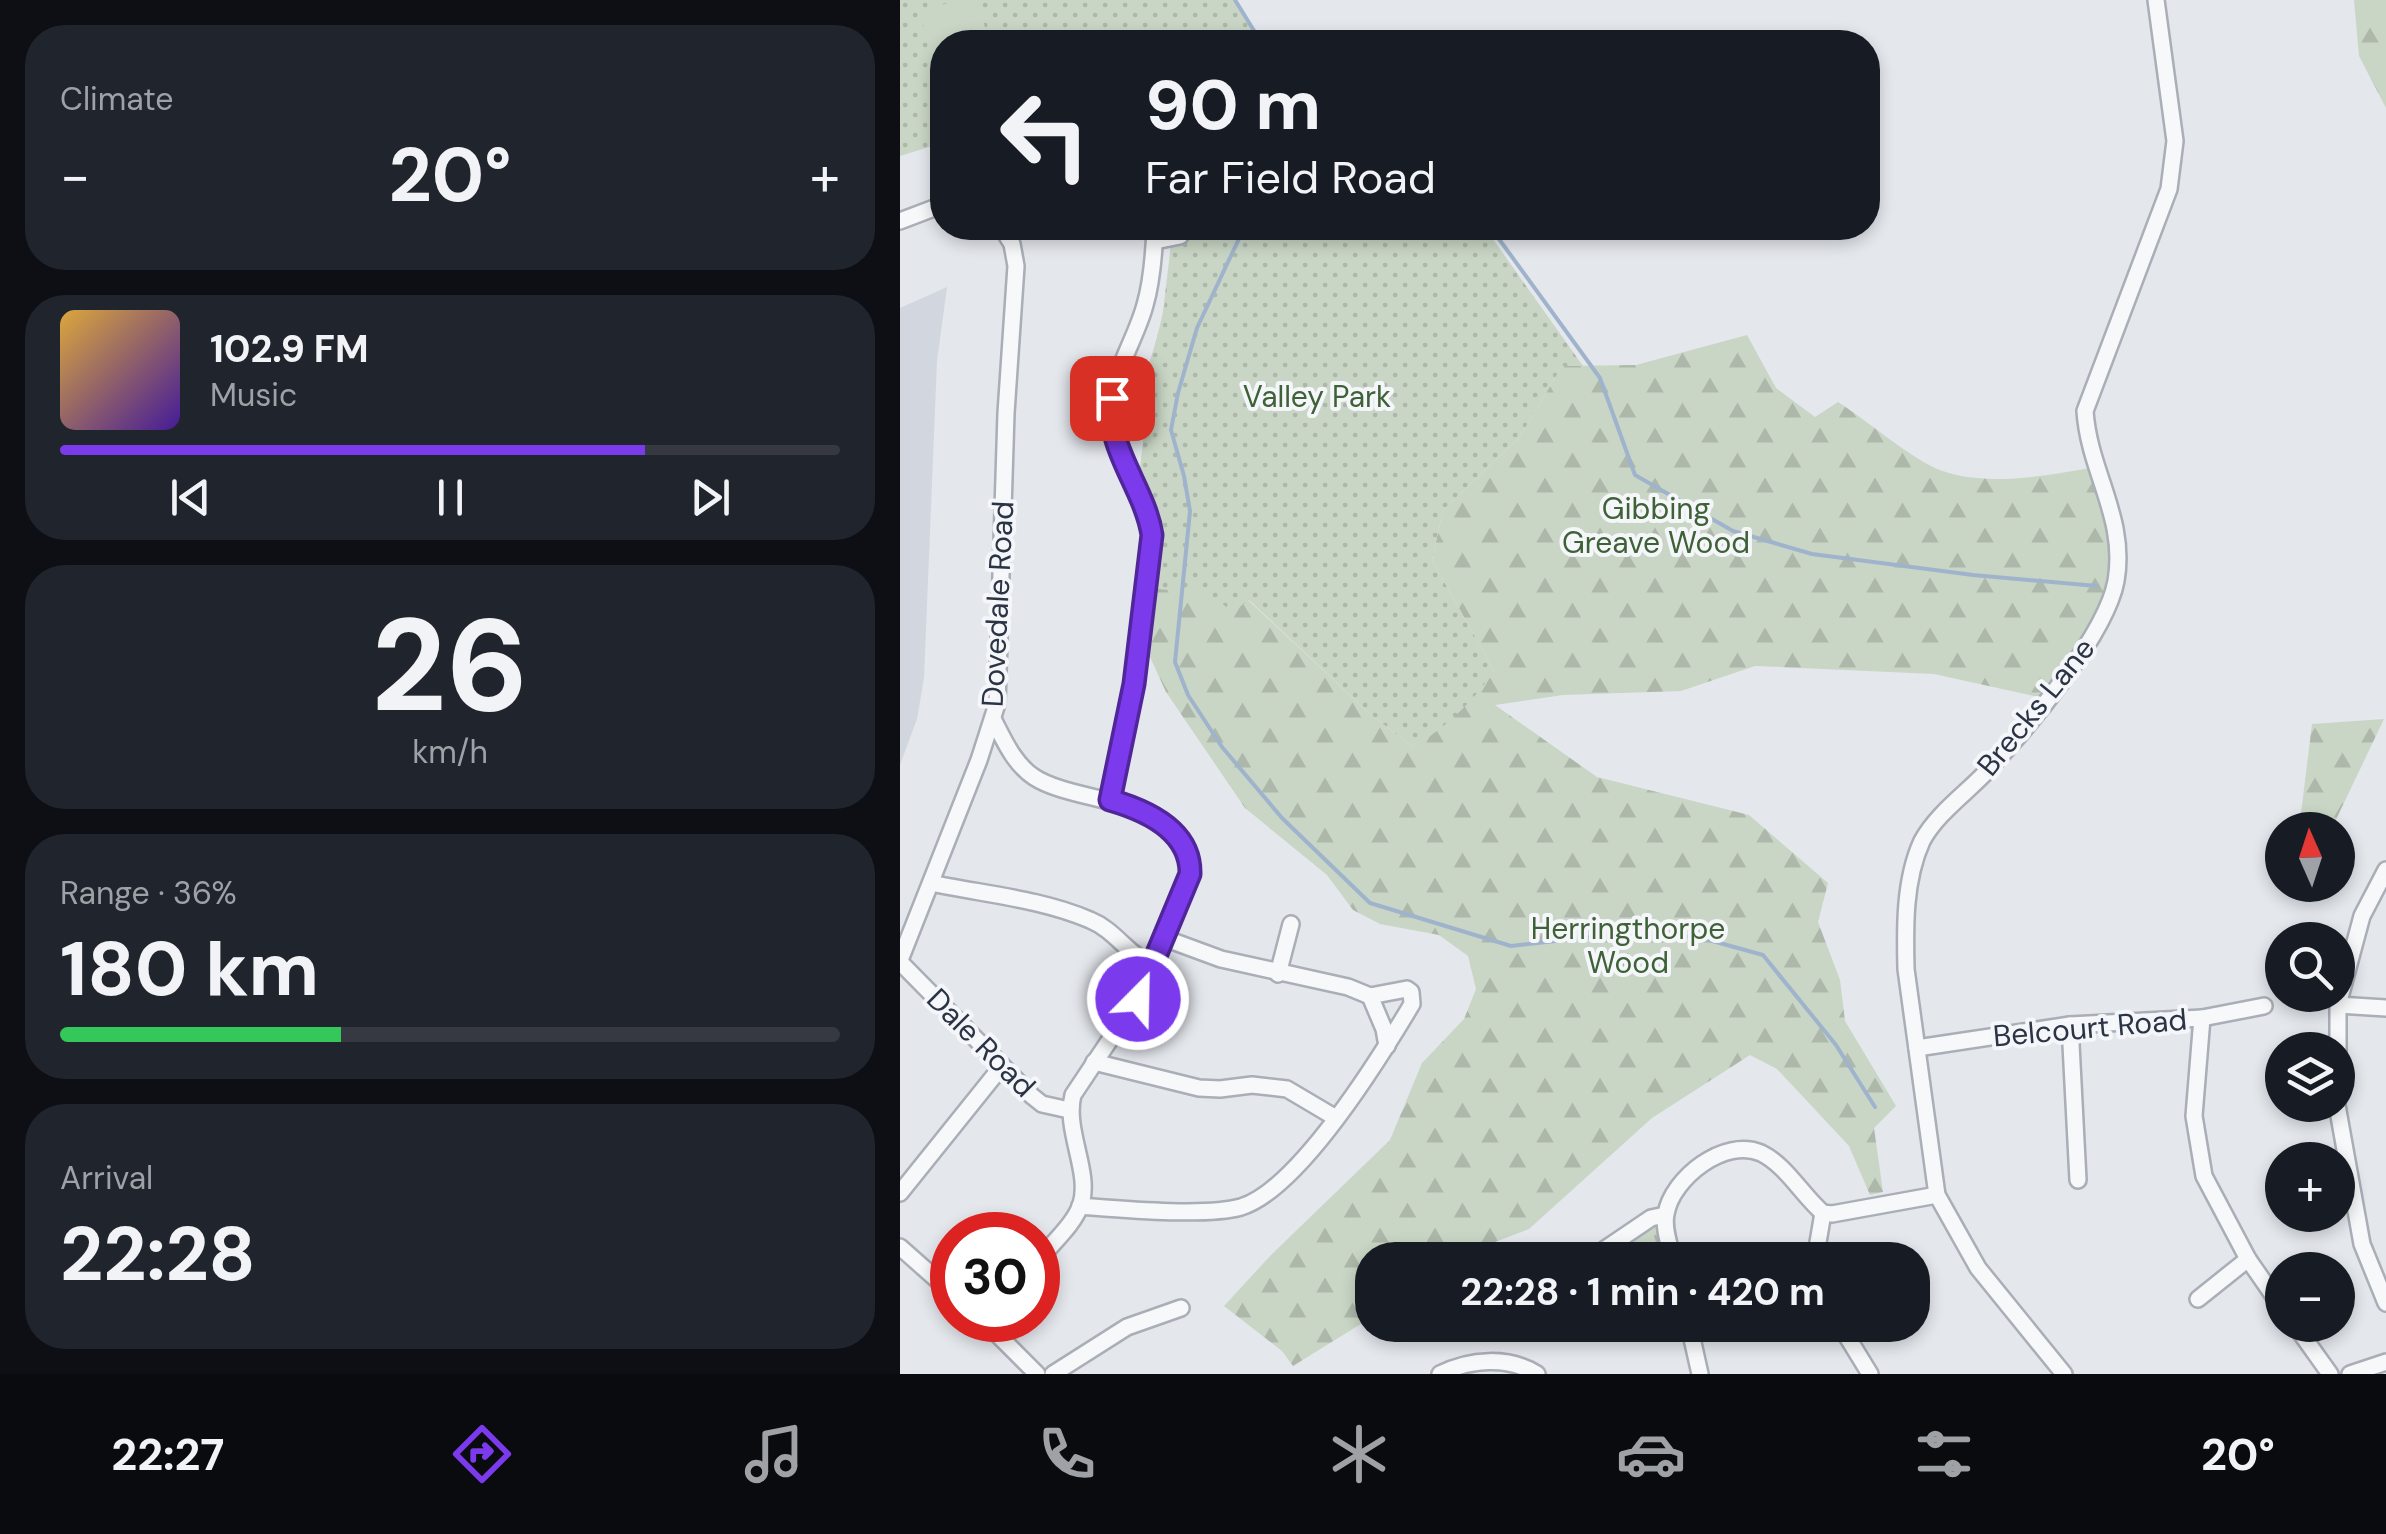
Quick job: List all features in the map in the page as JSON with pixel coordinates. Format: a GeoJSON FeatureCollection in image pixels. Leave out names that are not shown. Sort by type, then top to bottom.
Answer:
{"type":"FeatureCollection","features":[{"type":"Feature","properties":{"kind":"street","name":"Brecks Lane"},"geometry":{"type":"LineString","coordinates":[[2064,1374],[1978,1268],[1936,1195],[1905,937],[1911,881],[1923,839],[2002,754],[2096,634],[2110,607],[2120,541],[2087,438],[2085,411],[2169,189],[2175,141],[2156,0]]}},
{"type":"Feature","properties":{"kind":"street"},"geometry":{"type":"LineString","coordinates":[[900,221],[930,210]]}},
{"type":"Feature","properties":{"kind":"street","name":"Dovedale Road"},"geometry":{"type":"LineString","coordinates":[[900,961],[993,719],[998,688],[1006,413],[1016,266],[1010,240]]}},
{"type":"Feature","properties":{"kind":"street"},"geometry":{"type":"LineString","coordinates":[[1110,800],[1134,684],[1152,535],[1115,438],[1110,410],[1145,306],[1154,240]]}},
{"type":"Feature","properties":{"kind":"street"},"geometry":{"type":"LineString","coordinates":[[993,719],[1018,764],[1030,775],[1074,794],[1135,808],[1158,820],[1184,846],[1190,860],[1190,874],[1128,1016],[1073,1095],[1069,1110],[1082,1184],[1080,1206],[1060,1232]]}},
{"type":"Feature","properties":{"kind":"street"},"geometry":{"type":"LineString","coordinates":[[2355,942],[2362,916],[2386,870]]}},
{"type":"Feature","properties":{"kind":"street"},"geometry":{"type":"LineString","coordinates":[[931,883],[1088,918],[1116,934],[1141,960],[1152,965]]}},
{"type":"Feature","properties":{"kind":"street"},"geometry":{"type":"LineString","coordinates":[[1278,974],[1290,924]]}},
{"type":"Feature","properties":{"kind":"street"},"geometry":{"type":"LineString","coordinates":[[1080,1206],[1211,1211],[1243,1206],[1281,1180],[1336,1118],[1412,1004],[1412,992],[1402,989],[1370,996],[1348,987],[1221,959],[1164,938]]}},
{"type":"Feature","properties":{"kind":"street","name":"Dale Road"},"geometry":{"type":"LineString","coordinates":[[900,961],[1042,1104],[1069,1110]]}},
{"type":"Feature","properties":{"kind":"street"},"geometry":{"type":"LineString","coordinates":[[1370,996],[1387,1046]]}},
{"type":"Feature","properties":{"kind":"street","name":"Belcourt Road"},"geometry":{"type":"LineString","coordinates":[[1916,1048],[2070,1025],[2202,1018],[2264,1006]]}},
{"type":"Feature","properties":{"kind":"street"},"geometry":{"type":"LineString","coordinates":[[2355,1006],[2386,1008]]}},
{"type":"Feature","properties":{"kind":"street"},"geometry":{"type":"LineString","coordinates":[[2202,1018],[2194,1116],[2204,1176],[2265,1284]]}},
{"type":"Feature","properties":{"kind":"street"},"geometry":{"type":"LineString","coordinates":[[2070,1025],[2078,1180]]}},
{"type":"Feature","properties":{"kind":"street"},"geometry":{"type":"LineString","coordinates":[[1094,1062],[1199,1088],[1269,1085],[1298,1093],[1336,1118]]}},
{"type":"Feature","properties":{"kind":"street"},"geometry":{"type":"LineString","coordinates":[[900,1192],[1002,1066]]}},
{"type":"Feature","properties":{"kind":"street"},"geometry":{"type":"LineString","coordinates":[[2338,1122],[2362,1244],[2386,1303]]}},
{"type":"Feature","properties":{"kind":"street"},"geometry":{"type":"LineString","coordinates":[[1671,1242],[1666,1215],[1681,1185],[1722,1152],[1760,1152],[1779,1166],[1823,1213],[1936,1195]]}},
{"type":"Feature","properties":{"kind":"street"},"geometry":{"type":"LineString","coordinates":[[1818,1242],[1823,1213]]}},
{"type":"Feature","properties":{"kind":"street"},"geometry":{"type":"LineString","coordinates":[[1619,1242],[1651,1218],[1666,1215]]}},
{"type":"Feature","properties":{"kind":"street"},"geometry":{"type":"LineString","coordinates":[[900,1246],[930,1273]]}},
{"type":"Feature","properties":{"kind":"street"},"geometry":{"type":"LineString","coordinates":[[2198,1299],[2248,1259]]}},
{"type":"Feature","properties":{"kind":"street"},"geometry":{"type":"LineString","coordinates":[[1053,1374],[1127,1327],[1181,1308]]}},
{"type":"Feature","properties":{"kind":"street"},"geometry":{"type":"LineString","coordinates":[[1006,1342],[1037,1374]]}},
{"type":"Feature","properties":{"kind":"street"},"geometry":{"type":"LineString","coordinates":[[1693,1342],[1700,1374]]}},
{"type":"Feature","properties":{"kind":"street"},"geometry":{"type":"LineString","coordinates":[[1850,1342],[1870,1374]]}},
{"type":"Feature","properties":{"kind":"street"},"geometry":{"type":"LineString","coordinates":[[2307,1342],[2330,1374]]}},
{"type":"Feature","properties":{"kind":"street"},"geometry":{"type":"LineString","coordinates":[[1440,1374],[1463,1365],[1494,1362],[1511,1363],[1538,1374]]}},
{"type":"Feature","properties":{"kind":"street"},"geometry":{"type":"LineString","coordinates":[[2350,1374],[2386,1362]]}},
{"type":"Feature","properties":{"kind":"shaded area"},"geometry":{"type":"Polygon","coordinates":[[[947,287],[937,361],[924,678],[917,719],[900,765],[900,308],[947,287]]]}},
{"type":"Feature","properties":{"kind":"green space"},"geometry":{"type":"Polygon","coordinates":[[[900,0],[1235,0],[1256,30],[930,30],[930,147],[900,156],[900,0]]]}},
{"type":"Feature","properties":{"kind":"green space"},"geometry":{"type":"Polygon","coordinates":[[[957,0],[976,0],[986,30],[930,30],[930,45],[919,12],[957,0]]]}},
{"type":"Feature","properties":{"kind":"green space"},"geometry":{"type":"Polygon","coordinates":[[[2354,0],[2386,0],[2386,108],[2359,56],[2354,0]]]}},
{"type":"Feature","properties":{"kind":"green space","name":"Valley Park"},"geometry":{"type":"Polygon","coordinates":[[[1170,240],[1494,240],[1583,366],[1562,366],[1519,438],[1443,510],[1432,560],[1494,671],[1458,713],[1414,747],[1371,715],[1249,600],[1233,612],[1209,594],[1158,589],[1161,530],[1139,478],[1146,417],[1138,398],[1167,293],[1170,240]]]}},
{"type":"Feature","properties":{"kind":"green space"},"geometry":{"type":"Polygon","coordinates":[[[1171,244],[1248,600],[1371,715],[1414,747],[1494,671],[1432,560],[1443,510],[1519,438],[1562,366],[1636,365],[1747,335],[1776,388],[1815,417],[1838,402],[1935,468],[1992,479],[2090,468],[2111,534],[2111,568],[2104,601],[2087,638],[2038,697],[1934,674],[1755,666],[1681,691],[1563,695],[1495,705],[1597,777],[1749,815],[1828,883],[1818,922],[1840,980],[1845,1021],[1896,1106],[1874,1128],[1883,1192],[1870,1195],[1849,1146],[1777,1069],[1750,1055],[1652,1118],[1529,1229],[1495,1242],[1355,1242],[1355,1328],[1293,1366],[1282,1351],[1224,1306],[1390,1140],[1422,1063],[1464,1019],[1476,989],[1468,956],[1439,935],[1380,924],[1353,910],[1327,875],[1245,808],[1166,692],[1150,657],[1161,530],[1139,478],[1146,417],[1138,398],[1161,329],[1171,244]]]}},
{"type":"Feature","properties":{"kind":"green space"},"geometry":{"type":"Polygon","coordinates":[[[2384,719],[2340,812],[2301,812],[2312,724],[2384,719]]]}},
{"type":"Feature","properties":{"kind":"green space"},"geometry":{"type":"Polygon","coordinates":[[[1654,1224],[1661,1226],[1665,1242],[1625,1242],[1654,1224]]]}},
{"type":"Feature","properties":{"kind":"waterway"},"geometry":{"type":"LineString","coordinates":[[1235,0],[1254,30]]}},
{"type":"Feature","properties":{"kind":"waterway"},"geometry":{"type":"LineString","coordinates":[[1238,240],[1197,328],[1171,430],[1190,511],[1175,662],[1188,695],[1222,747],[1282,818],[1370,903],[1511,946],[1610,935],[1698,937],[1763,955],[1836,1045],[1875,1107]]}},
{"type":"Feature","properties":{"kind":"waterway"},"geometry":{"type":"LineString","coordinates":[[1500,240],[1600,378],[1635,475],[1733,531],[1812,554],[2097,586]]}},
{"type":"Feature","properties":{"kind":"route"},"geometry":{"type":"LineString","coordinates":[[1112,398],[1115,438],[1152,535],[1134,684],[1110,800],[1158,820],[1184,846],[1190,860],[1190,874],[1138,999]]}},
{"type":"Feature","properties":{"kind":"park label","name":"Gibbing Greave Wood"},"geometry":{"type":"Point","coordinates":[1656,526]}},
{"type":"Feature","properties":{"kind":"park label","name":"Herringthorpe Wood"},"geometry":{"type":"Point","coordinates":[1628,946]}}]}
